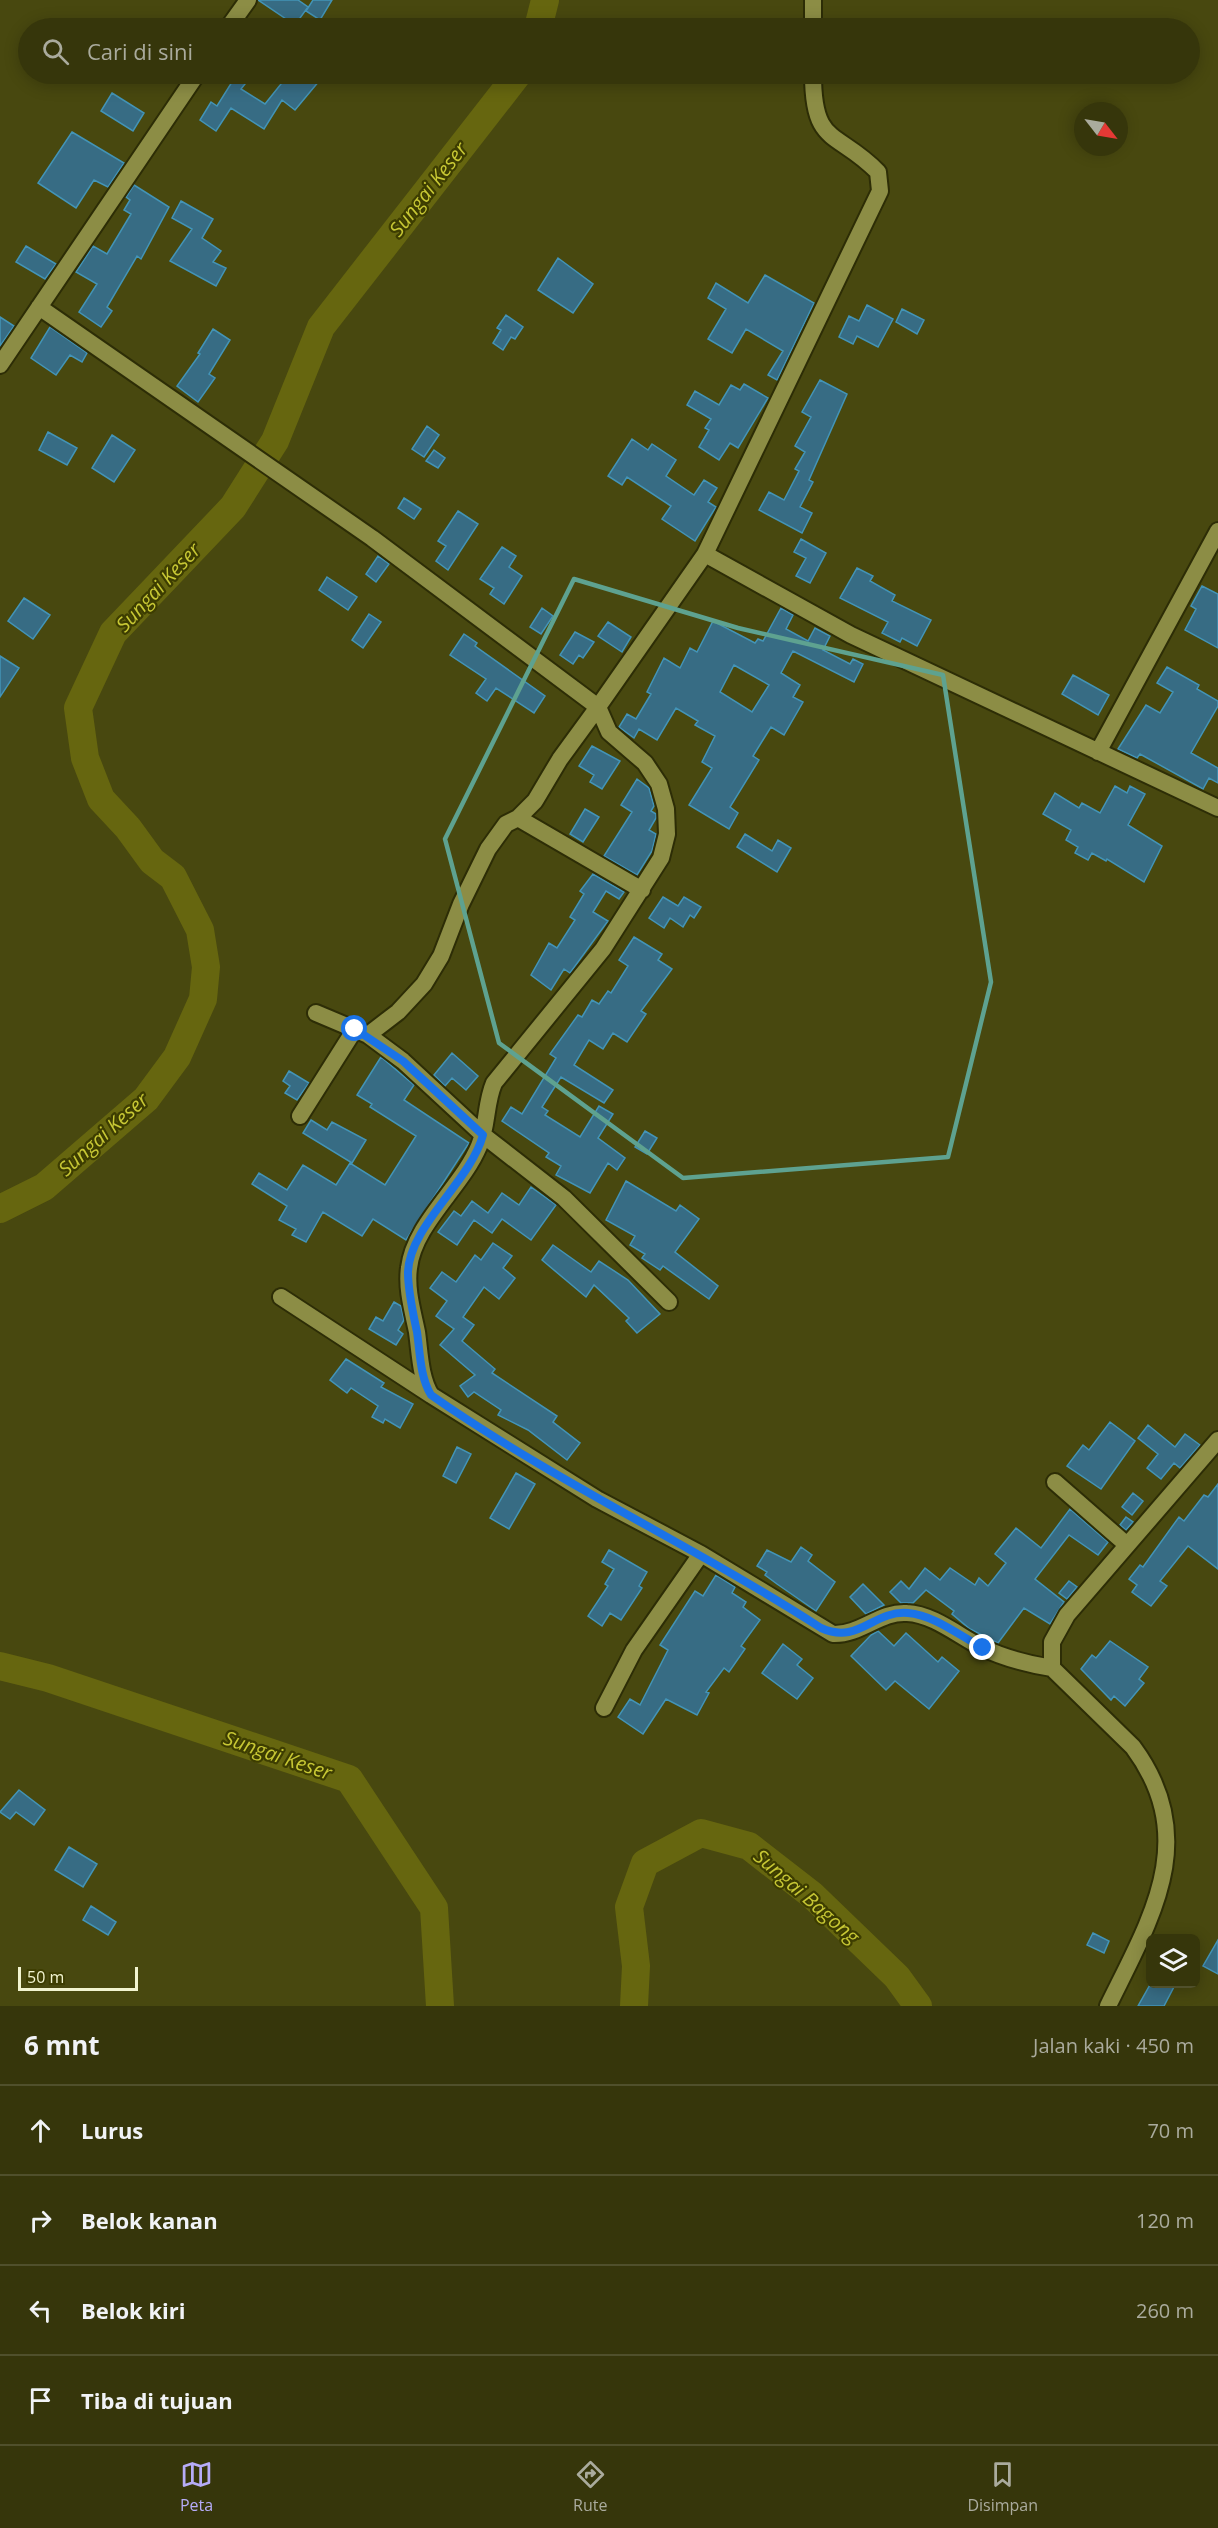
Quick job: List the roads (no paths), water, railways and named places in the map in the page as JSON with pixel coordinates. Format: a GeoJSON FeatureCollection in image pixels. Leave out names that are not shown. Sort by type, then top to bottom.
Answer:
{"type":"FeatureCollection","features":[{"type":"Feature","properties":{"kind":"street"},"geometry":{"type":"LineString","coordinates":[[235,18],[248,0]]}},
{"type":"Feature","properties":{"kind":"street"},"geometry":{"type":"LineString","coordinates":[[813,0],[813,18]]}},
{"type":"Feature","properties":{"kind":"street"},"geometry":{"type":"LineString","coordinates":[[0,365],[190,84]]}},
{"type":"Feature","properties":{"kind":"street"},"geometry":{"type":"LineString","coordinates":[[300,1116],[361,1032],[398,1012],[428,979],[441,956],[461,904],[485,855],[506,824],[518,819],[535,801],[560,759],[705,554],[880,191],[878,172],[821,126],[813,84]]}},
{"type":"Feature","properties":{"kind":"street"},"geometry":{"type":"LineString","coordinates":[[39,307],[219,429],[372,538],[598,707],[609,732],[645,763],[659,784],[666,809],[667,834],[661,858],[603,949],[494,1083],[487,1102],[483,1135],[472,1160],[416,1242],[410,1258],[409,1286],[424,1378],[431,1395]]}},
{"type":"Feature","properties":{"kind":"street"},"geometry":{"type":"LineString","coordinates":[[1098,752],[1218,531]]}},
{"type":"Feature","properties":{"kind":"street"},"geometry":{"type":"LineString","coordinates":[[705,554],[851,635],[1218,808]]}},
{"type":"Feature","properties":{"kind":"street"},"geometry":{"type":"LineString","coordinates":[[518,819],[642,890]]}},
{"type":"Feature","properties":{"kind":"street"},"geometry":{"type":"LineString","coordinates":[[316,1013],[361,1032],[403,1061],[483,1135],[564,1198],[669,1302]]}},
{"type":"Feature","properties":{"kind":"street"},"geometry":{"type":"LineString","coordinates":[[281,1297],[597,1499],[701,1554],[833,1634],[854,1632],[894,1613],[907,1613],[927,1618],[1003,1656],[1052,1668],[1124,1738],[1143,1761],[1154,1781],[1166,1834],[1163,1881],[1155,1906],[1107,2006]]}},
{"type":"Feature","properties":{"kind":"street"},"geometry":{"type":"LineString","coordinates":[[1052,1668],[1052,1642],[1067,1615],[1218,1440]]}},
{"type":"Feature","properties":{"kind":"street"},"geometry":{"type":"LineString","coordinates":[[1055,1482],[1128,1545]]}},
{"type":"Feature","properties":{"kind":"street"},"geometry":{"type":"LineString","coordinates":[[604,1708],[634,1650],[701,1554]]}},
{"type":"Feature","properties":{"kind":"waterway","name":"Sungai Keser"},"geometry":{"type":"LineString","coordinates":[[540,18],[545,0]]}},
{"type":"Feature","properties":{"kind":"waterway","name":"Sungai Keser"},"geometry":{"type":"LineString","coordinates":[[0,1209],[44,1187],[146,1099],[177,1057],[203,999],[206,967],[200,930],[173,877],[152,861],[128,828],[101,799],[85,758],[78,708],[113,633],[233,507],[275,441],[321,327],[510,84]]}},
{"type":"Feature","properties":{"kind":"waterway","name":"Sungai Keser"},"geometry":{"type":"LineString","coordinates":[[0,1666],[48,1678],[349,1779],[434,1908],[440,2006]]}},
{"type":"Feature","properties":{"kind":"waterway","name":"Sungai Bagong"},"geometry":{"type":"LineString","coordinates":[[634,2006],[636,1966],[629,1907],[645,1863],[701,1833],[749,1846],[812,1895],[897,1977],[918,2006]]}}]}
